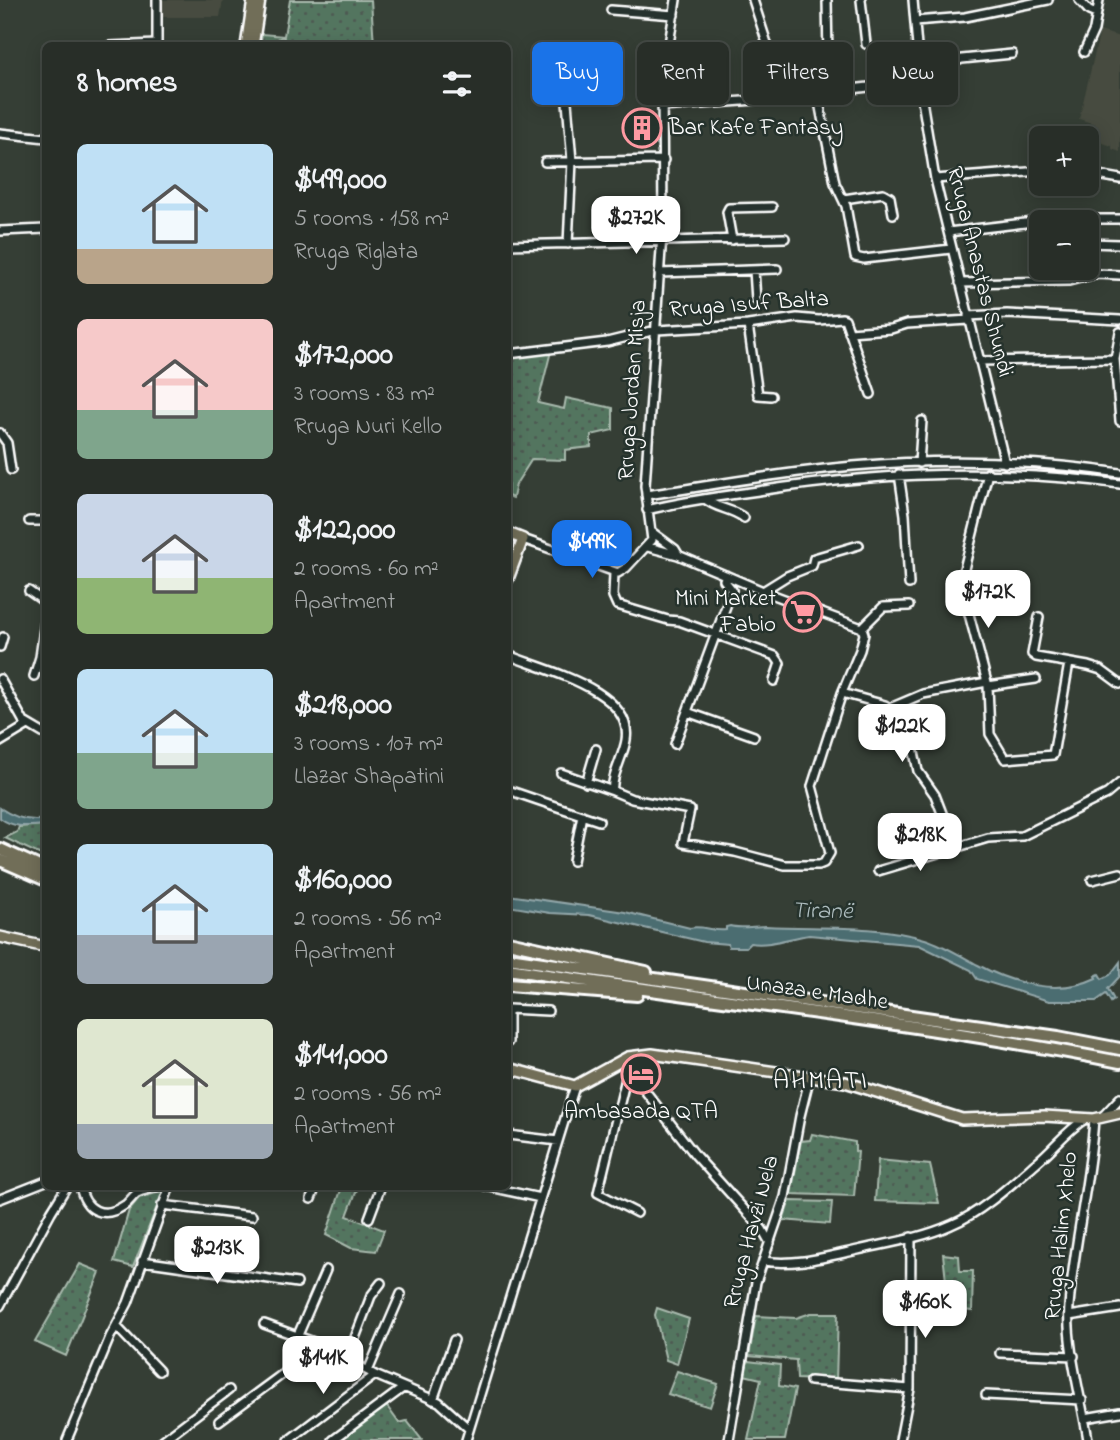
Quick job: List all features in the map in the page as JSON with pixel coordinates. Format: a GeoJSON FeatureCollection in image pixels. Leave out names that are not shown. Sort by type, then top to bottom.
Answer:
{"type":"FeatureCollection","features":[{"type":"Feature","properties":{"kind":"highway"},"geometry":{"type":"LineString","coordinates":[[0,849],[42,866]]}},
{"type":"Feature","properties":{"kind":"highway"},"geometry":{"type":"LineString","coordinates":[[0,860],[42,880]]}},
{"type":"Feature","properties":{"kind":"highway"},"geometry":{"type":"LineString","coordinates":[[511,943],[646,972],[722,984],[786,1004]]}},
{"type":"Feature","properties":{"kind":"highway","name":"Unaza e Madhe"},"geometry":{"type":"LineString","coordinates":[[511,958],[1120,1062]]}},
{"type":"Feature","properties":{"kind":"highway","name":"Unaza e Madhe"},"geometry":{"type":"LineString","coordinates":[[511,969],[1058,1037],[1120,1049]]}},
{"type":"Feature","properties":{"kind":"highway"},"geometry":{"type":"LineString","coordinates":[[511,985],[627,994],[754,1010],[786,1004]]}},
{"type":"Feature","properties":{"kind":"main road"},"geometry":{"type":"LineString","coordinates":[[247,42],[253,0]]}},
{"type":"Feature","properties":{"kind":"main road"},"geometry":{"type":"LineString","coordinates":[[254,42],[260,0]]}},
{"type":"Feature","properties":{"kind":"main road"},"geometry":{"type":"LineString","coordinates":[[511,534],[523,539],[511,571]]}},
{"type":"Feature","properties":{"kind":"main road"},"geometry":{"type":"LineString","coordinates":[[0,937],[42,946]]}},
{"type":"Feature","properties":{"kind":"main road"},"geometry":{"type":"LineString","coordinates":[[511,1069],[575,1086],[635,1054],[661,1055],[810,1076],[865,1087],[962,1119],[1044,1115],[1094,1118],[1120,1113]]}},
{"type":"Feature","properties":{"kind":"street"},"geometry":{"type":"LineString","coordinates":[[157,0],[157,42]]}},
{"type":"Feature","properties":{"kind":"street","name":"Rruga Jordan Misja"},"geometry":{"type":"LineString","coordinates":[[652,532],[646,495],[661,242],[664,160],[662,107],[665,65],[676,0]]}},
{"type":"Feature","properties":{"kind":"street"},"geometry":{"type":"LineString","coordinates":[[753,0],[766,42]]}},
{"type":"Feature","properties":{"kind":"street"},"geometry":{"type":"LineString","coordinates":[[827,0],[828,42]]}},
{"type":"Feature","properties":{"kind":"street"},"geometry":{"type":"LineString","coordinates":[[860,0],[866,44]]}},
{"type":"Feature","properties":{"kind":"street","name":"Rruga Anastas Shundi"},"geometry":{"type":"LineString","coordinates":[[913,0],[917,42]]}},
{"type":"Feature","properties":{"kind":"street"},"geometry":{"type":"LineString","coordinates":[[915,20],[965,17],[1048,0]]}},
{"type":"Feature","properties":{"kind":"street"},"geometry":{"type":"LineString","coordinates":[[1079,0],[1088,11],[1096,14]]}},
{"type":"Feature","properties":{"kind":"street"},"geometry":{"type":"LineString","coordinates":[[1084,52],[1094,30],[1099,0]]}},
{"type":"Feature","properties":{"kind":"street"},"geometry":{"type":"LineString","coordinates":[[611,10],[674,15]]}},
{"type":"Feature","properties":{"kind":"street"},"geometry":{"type":"LineString","coordinates":[[958,60],[1012,54]]}},
{"type":"Feature","properties":{"kind":"street"},"geometry":{"type":"LineString","coordinates":[[662,107],[743,100]]}},
{"type":"Feature","properties":{"kind":"street"},"geometry":{"type":"LineString","coordinates":[[567,105],[572,162],[568,244]]}},
{"type":"Feature","properties":{"kind":"street"},"geometry":{"type":"LineString","coordinates":[[820,105],[835,183],[844,199],[855,257],[864,259],[951,249]]}},
{"type":"Feature","properties":{"kind":"street","name":"Rruga Anastas Shundi"},"geometry":{"type":"LineString","coordinates":[[923,105],[935,179],[951,249],[1005,463]]}},
{"type":"Feature","properties":{"kind":"street"},"geometry":{"type":"LineString","coordinates":[[0,133],[42,138]]}},
{"type":"Feature","properties":{"kind":"street"},"geometry":{"type":"LineString","coordinates":[[545,162],[664,160]]}},
{"type":"Feature","properties":{"kind":"street"},"geometry":{"type":"LineString","coordinates":[[935,179],[1029,172]]}},
{"type":"Feature","properties":{"kind":"street"},"geometry":{"type":"LineString","coordinates":[[1099,175],[1120,179]]}},
{"type":"Feature","properties":{"kind":"street"},"geometry":{"type":"LineString","coordinates":[[844,199],[883,193],[890,197],[893,214]]}},
{"type":"Feature","properties":{"kind":"street"},"geometry":{"type":"LineString","coordinates":[[732,240],[727,212],[730,208],[772,207]]}},
{"type":"Feature","properties":{"kind":"street"},"geometry":{"type":"LineString","coordinates":[[948,232],[1059,219],[1120,219]]}},
{"type":"Feature","properties":{"kind":"street"},"geometry":{"type":"LineString","coordinates":[[0,231],[42,229]]}},
{"type":"Feature","properties":{"kind":"street"},"geometry":{"type":"LineString","coordinates":[[511,245],[785,238]]}},
{"type":"Feature","properties":{"kind":"street"},"geometry":{"type":"LineString","coordinates":[[1099,243],[1120,244]]}},
{"type":"Feature","properties":{"kind":"street"},"geometry":{"type":"LineString","coordinates":[[659,273],[777,268]]}},
{"type":"Feature","properties":{"kind":"street"},"geometry":{"type":"LineString","coordinates":[[754,270],[756,300]]}},
{"type":"Feature","properties":{"kind":"street"},"geometry":{"type":"LineString","coordinates":[[960,283],[1069,281],[1088,275],[1120,275]]}},
{"type":"Feature","properties":{"kind":"street","name":"Rruga Isuf Balta"},"geometry":{"type":"LineString","coordinates":[[511,354],[607,342],[656,330],[748,325],[797,318],[844,318],[849,332],[969,318],[1048,315],[1120,320]]}},
{"type":"Feature","properties":{"kind":"street"},"geometry":{"type":"LineString","coordinates":[[748,325],[758,395],[771,396]]}},
{"type":"Feature","properties":{"kind":"street"},"geometry":{"type":"LineString","coordinates":[[849,332],[871,394]]}},
{"type":"Feature","properties":{"kind":"street"},"geometry":{"type":"LineString","coordinates":[[1120,332],[1115,359],[1120,421]]}},
{"type":"Feature","properties":{"kind":"street"},"geometry":{"type":"LineString","coordinates":[[979,361],[1115,359]]}},
{"type":"Feature","properties":{"kind":"street"},"geometry":{"type":"LineString","coordinates":[[919,463],[922,421]]}},
{"type":"Feature","properties":{"kind":"street"},"geometry":{"type":"LineString","coordinates":[[0,433],[7,443],[11,471]]}},
{"type":"Feature","properties":{"kind":"street"},"geometry":{"type":"LineString","coordinates":[[646,495],[825,469],[919,463],[1056,465],[1120,473]]}},
{"type":"Feature","properties":{"kind":"street"},"geometry":{"type":"LineString","coordinates":[[988,473],[962,577],[987,684],[990,734],[1004,759],[1053,755],[1069,663]]}},
{"type":"Feature","properties":{"kind":"street"},"geometry":{"type":"LineString","coordinates":[[899,474],[905,515],[909,584]]}},
{"type":"Feature","properties":{"kind":"street"},"geometry":{"type":"LineString","coordinates":[[647,510],[832,480],[899,474],[1041,475],[1120,484]]}},
{"type":"Feature","properties":{"kind":"street"},"geometry":{"type":"LineString","coordinates":[[705,499],[744,517]]}},
{"type":"Feature","properties":{"kind":"street"},"geometry":{"type":"LineString","coordinates":[[29,521],[42,521]]}},
{"type":"Feature","properties":{"kind":"street"},"geometry":{"type":"LineString","coordinates":[[523,539],[614,573],[622,572],[648,547],[652,532]]}},
{"type":"Feature","properties":{"kind":"street"},"geometry":{"type":"LineString","coordinates":[[652,532],[678,555]]}},
{"type":"Feature","properties":{"kind":"street"},"geometry":{"type":"LineString","coordinates":[[763,591],[787,576],[812,566],[814,558],[859,545]]}},
{"type":"Feature","properties":{"kind":"street"},"geometry":{"type":"LineString","coordinates":[[648,547],[678,555],[763,591],[862,628]]}},
{"type":"Feature","properties":{"kind":"street"},"geometry":{"type":"LineString","coordinates":[[614,573],[613,596],[617,605],[679,621],[777,657],[780,666],[774,681]]}},
{"type":"Feature","properties":{"kind":"street"},"geometry":{"type":"LineString","coordinates":[[675,744],[732,590],[724,580],[726,575]]}},
{"type":"Feature","properties":{"kind":"street"},"geometry":{"type":"LineString","coordinates":[[29,592],[42,600]]}},
{"type":"Feature","properties":{"kind":"street"},"geometry":{"type":"LineString","coordinates":[[862,628],[883,607],[909,606]]}},
{"type":"Feature","properties":{"kind":"street"},"geometry":{"type":"LineString","coordinates":[[1039,617],[1032,654],[1101,670],[1120,684]]}},
{"type":"Feature","properties":{"kind":"street"},"geometry":{"type":"LineString","coordinates":[[561,773],[632,799],[690,810],[683,843],[735,852],[785,865],[819,865],[827,861],[830,850],[812,786],[842,693],[863,640],[862,628]]}},
{"type":"Feature","properties":{"kind":"street"},"geometry":{"type":"LineString","coordinates":[[0,647],[3,637]]}},
{"type":"Feature","properties":{"kind":"street"},"geometry":{"type":"LineString","coordinates":[[34,676],[42,643]]}},
{"type":"Feature","properties":{"kind":"street"},"geometry":{"type":"LineString","coordinates":[[511,657],[596,690],[614,705],[624,718],[627,730],[624,751],[612,784],[613,791]]}},
{"type":"Feature","properties":{"kind":"street"},"geometry":{"type":"LineString","coordinates":[[0,679],[28,725],[42,733]]}},
{"type":"Feature","properties":{"kind":"street"},"geometry":{"type":"LineString","coordinates":[[890,708],[923,694],[1036,679]]}},
{"type":"Feature","properties":{"kind":"street"},"geometry":{"type":"LineString","coordinates":[[842,693],[890,708],[900,716],[908,730],[918,771],[935,795],[955,847]]}},
{"type":"Feature","properties":{"kind":"street"},"geometry":{"type":"LineString","coordinates":[[687,712],[754,736]]}},
{"type":"Feature","properties":{"kind":"street"},"geometry":{"type":"LineString","coordinates":[[0,742],[28,725]]}},
{"type":"Feature","properties":{"kind":"street"},"geometry":{"type":"LineString","coordinates":[[586,783],[596,749]]}},
{"type":"Feature","properties":{"kind":"street"},"geometry":{"type":"LineString","coordinates":[[878,870],[988,838],[1022,836],[1107,794],[1120,783]]}},
{"type":"Feature","properties":{"kind":"street"},"geometry":{"type":"LineString","coordinates":[[511,791],[599,821]]}},
{"type":"Feature","properties":{"kind":"street"},"geometry":{"type":"LineString","coordinates":[[573,861],[582,815]]}},
{"type":"Feature","properties":{"kind":"street"},"geometry":{"type":"LineString","coordinates":[[1092,880],[1120,873]]}},
{"type":"Feature","properties":{"kind":"street"},"geometry":{"type":"LineString","coordinates":[[511,1009],[548,1011]]}},
{"type":"Feature","properties":{"kind":"street"},"geometry":{"type":"LineString","coordinates":[[621,1060],[696,1156],[762,1229],[770,1243]]}},
{"type":"Feature","properties":{"kind":"street"},"geometry":{"type":"LineString","coordinates":[[628,1070],[598,1193],[638,1213]]}},
{"type":"Feature","properties":{"kind":"street","name":"Rruga Havzi Nela"},"geometry":{"type":"LineString","coordinates":[[729,1440],[749,1315],[763,1261],[785,1197],[810,1076]]}},
{"type":"Feature","properties":{"kind":"street"},"geometry":{"type":"LineString","coordinates":[[466,1440],[575,1086]]}},
{"type":"Feature","properties":{"kind":"street"},"geometry":{"type":"LineString","coordinates":[[763,1261],[791,1264],[951,1226],[1040,1160],[1073,1126],[1094,1118],[1120,1098]]}},
{"type":"Feature","properties":{"kind":"street","name":"Rruga Halim Xhelo"},"geometry":{"type":"LineString","coordinates":[[1088,1440],[1069,1316],[1094,1118]]}},
{"type":"Feature","properties":{"kind":"street"},"geometry":{"type":"LineString","coordinates":[[511,1135],[558,1140]]}},
{"type":"Feature","properties":{"kind":"street"},"geometry":{"type":"LineString","coordinates":[[0,1199],[42,1183]]}},
{"type":"Feature","properties":{"kind":"street"},"geometry":{"type":"LineString","coordinates":[[0,1306],[65,1190]]}},
{"type":"Feature","properties":{"kind":"street"},"geometry":{"type":"LineString","coordinates":[[81,1190],[89,1207],[105,1212],[114,1211],[137,1193],[146,1190]]}},
{"type":"Feature","properties":{"kind":"street"},"geometry":{"type":"LineString","coordinates":[[67,1440],[128,1303],[168,1190]]}},
{"type":"Feature","properties":{"kind":"street"},"geometry":{"type":"LineString","coordinates":[[311,1199],[314,1190]]}},
{"type":"Feature","properties":{"kind":"street"},"geometry":{"type":"LineString","coordinates":[[369,1218],[380,1190]]}},
{"type":"Feature","properties":{"kind":"street"},"geometry":{"type":"LineString","coordinates":[[503,1190],[540,1198]]}},
{"type":"Feature","properties":{"kind":"street"},"geometry":{"type":"LineString","coordinates":[[162,1205],[252,1216]]}},
{"type":"Feature","properties":{"kind":"street"},"geometry":{"type":"LineString","coordinates":[[901,1440],[910,1390],[911,1237]]}},
{"type":"Feature","properties":{"kind":"street"},"geometry":{"type":"LineString","coordinates":[[142,1261],[297,1283]]}},
{"type":"Feature","properties":{"kind":"street"},"geometry":{"type":"LineString","coordinates":[[298,1335],[326,1270]]}},
{"type":"Feature","properties":{"kind":"street"},"geometry":{"type":"LineString","coordinates":[[347,1359],[371,1296],[381,1283]]}},
{"type":"Feature","properties":{"kind":"street"},"geometry":{"type":"LineString","coordinates":[[289,1440],[372,1373],[401,1294]]}},
{"type":"Feature","properties":{"kind":"street"},"geometry":{"type":"LineString","coordinates":[[1069,1316],[1120,1308]]}},
{"type":"Feature","properties":{"kind":"street"},"geometry":{"type":"LineString","coordinates":[[264,1324],[322,1345],[372,1373],[433,1399],[470,1429]]}},
{"type":"Feature","properties":{"kind":"street"},"geometry":{"type":"LineString","coordinates":[[116,1326],[159,1371]]}},
{"type":"Feature","properties":{"kind":"street"},"geometry":{"type":"LineString","coordinates":[[433,1399],[454,1340]]}},
{"type":"Feature","properties":{"kind":"street"},"geometry":{"type":"LineString","coordinates":[[219,1421],[322,1345]]}},
{"type":"Feature","properties":{"kind":"street"},"geometry":{"type":"LineString","coordinates":[[1000,1353],[1074,1356]]}},
{"type":"Feature","properties":{"kind":"street"},"geometry":{"type":"LineString","coordinates":[[810,1381],[910,1390]]}},
{"type":"Feature","properties":{"kind":"street"},"geometry":{"type":"LineString","coordinates":[[333,1440],[403,1388]]}},
{"type":"Feature","properties":{"kind":"street"},"geometry":{"type":"LineString","coordinates":[[163,1440],[229,1390]]}},
{"type":"Feature","properties":{"kind":"street"},"geometry":{"type":"LineString","coordinates":[[986,1395],[1082,1400]]}},
{"type":"Feature","properties":{"kind":"street"},"geometry":{"type":"LineString","coordinates":[[1085,1418],[1120,1412]]}},
{"type":"Feature","properties":{"kind":"shaded area"},"geometry":{"type":"Polygon","coordinates":[[[157,0],[223,0],[220,17],[157,17],[157,0]]]}},
{"type":"Feature","properties":{"kind":"shaded area"},"geometry":{"type":"Polygon","coordinates":[[[1100,31],[1120,37],[1120,152],[1099,142],[1099,126],[1079,119],[1100,31]]]}},
{"type":"Feature","properties":{"kind":"green space"},"geometry":{"type":"Polygon","coordinates":[[[290,0],[371,0],[374,42],[283,42],[290,0]]]}},
{"type":"Feature","properties":{"kind":"green space"},"geometry":{"type":"Polygon","coordinates":[[[262,34],[284,36],[275,42],[261,42],[262,34]]]}},
{"type":"Feature","properties":{"kind":"green space"},"geometry":{"type":"Polygon","coordinates":[[[551,351],[538,403],[564,409],[566,398],[613,408],[613,430],[591,435],[591,447],[565,450],[565,460],[532,459],[516,484],[513,498],[511,497],[511,357],[551,351]]]}},
{"type":"Feature","properties":{"kind":"green space"},"geometry":{"type":"Polygon","coordinates":[[[42,825],[42,856],[5,838],[17,832],[19,827],[42,825]]]}},
{"type":"Feature","properties":{"kind":"green space"},"geometry":{"type":"Polygon","coordinates":[[[812,1134],[855,1142],[855,1151],[858,1152],[854,1196],[791,1194],[801,1141],[810,1140],[812,1134]]]}},
{"type":"Feature","properties":{"kind":"green space"},"geometry":{"type":"Polygon","coordinates":[[[878,1160],[930,1165],[939,1203],[875,1201],[878,1160]]]}},
{"type":"Feature","properties":{"kind":"green space"},"geometry":{"type":"Polygon","coordinates":[[[341,1190],[357,1190],[347,1216],[384,1230],[376,1251],[351,1248],[326,1235],[341,1190]]]}},
{"type":"Feature","properties":{"kind":"green space"},"geometry":{"type":"Polygon","coordinates":[[[163,1191],[133,1267],[114,1262],[129,1210],[139,1198],[163,1191]]]}},
{"type":"Feature","properties":{"kind":"green space"},"geometry":{"type":"Polygon","coordinates":[[[790,1201],[832,1202],[830,1224],[783,1220],[790,1201]]]}},
{"type":"Feature","properties":{"kind":"green space"},"geometry":{"type":"Polygon","coordinates":[[[943,1254],[959,1256],[960,1271],[973,1271],[972,1311],[949,1308],[943,1254]]]}},
{"type":"Feature","properties":{"kind":"green space"},"geometry":{"type":"Polygon","coordinates":[[[80,1264],[100,1272],[66,1356],[35,1342],[80,1264]]]}},
{"type":"Feature","properties":{"kind":"green space"},"geometry":{"type":"Polygon","coordinates":[[[657,1308],[689,1319],[677,1364],[666,1360],[655,1315],[657,1308]]]}},
{"type":"Feature","properties":{"kind":"green space"},"geometry":{"type":"Polygon","coordinates":[[[811,1313],[838,1313],[836,1381],[797,1379],[796,1360],[749,1356],[756,1316],[796,1318],[811,1313]]]}},
{"type":"Feature","properties":{"kind":"green space"},"geometry":{"type":"Polygon","coordinates":[[[748,1361],[780,1365],[779,1386],[795,1389],[785,1440],[748,1440],[761,1379],[744,1375],[748,1361]]]}},
{"type":"Feature","properties":{"kind":"green space"},"geometry":{"type":"Polygon","coordinates":[[[677,1371],[718,1384],[710,1407],[668,1394],[677,1371]]]}},
{"type":"Feature","properties":{"kind":"green space"},"geometry":{"type":"Polygon","coordinates":[[[386,1405],[399,1423],[407,1421],[422,1440],[339,1440],[386,1405]]]}},
{"type":"Feature","properties":{"kind":"water"},"geometry":{"type":"Polygon","coordinates":[[[0,808],[21,818],[42,819],[42,825],[22,826],[0,818],[0,808]]]}},
{"type":"Feature","properties":{"kind":"water"},"geometry":{"type":"Polygon","coordinates":[[[511,895],[625,912],[690,928],[846,928],[905,934],[939,944],[1006,978],[1036,985],[1067,986],[1096,978],[1099,974],[1102,979],[1110,975],[1120,962],[1120,976],[1108,989],[1114,1000],[1111,1002],[1106,994],[1096,1001],[1049,1001],[977,979],[971,970],[919,945],[809,935],[772,943],[750,943],[746,947],[729,947],[728,944],[704,942],[589,915],[550,913],[511,906],[511,895]]]}},
{"type":"Feature","properties":{"kind":"place","name":"Bar Kafe Fantasy"},"geometry":{"type":"Point","coordinates":[642,128]}},
{"type":"Feature","properties":{"kind":"place","name":"Mini Market Fabio"},"geometry":{"type":"Point","coordinates":[803,612]}},
{"type":"Feature","properties":{"kind":"place","name":"Ambasada QTA"},"geometry":{"type":"Point","coordinates":[641,1074]}},
{"type":"Feature","properties":{"kind":"district","name":"AHMATI"},"geometry":{"type":"Point","coordinates":[821,1082]}},
{"type":"Feature","properties":{"kind":"water label","name":"Tiranë"},"geometry":{"type":"Point","coordinates":[822,912]}}]}
